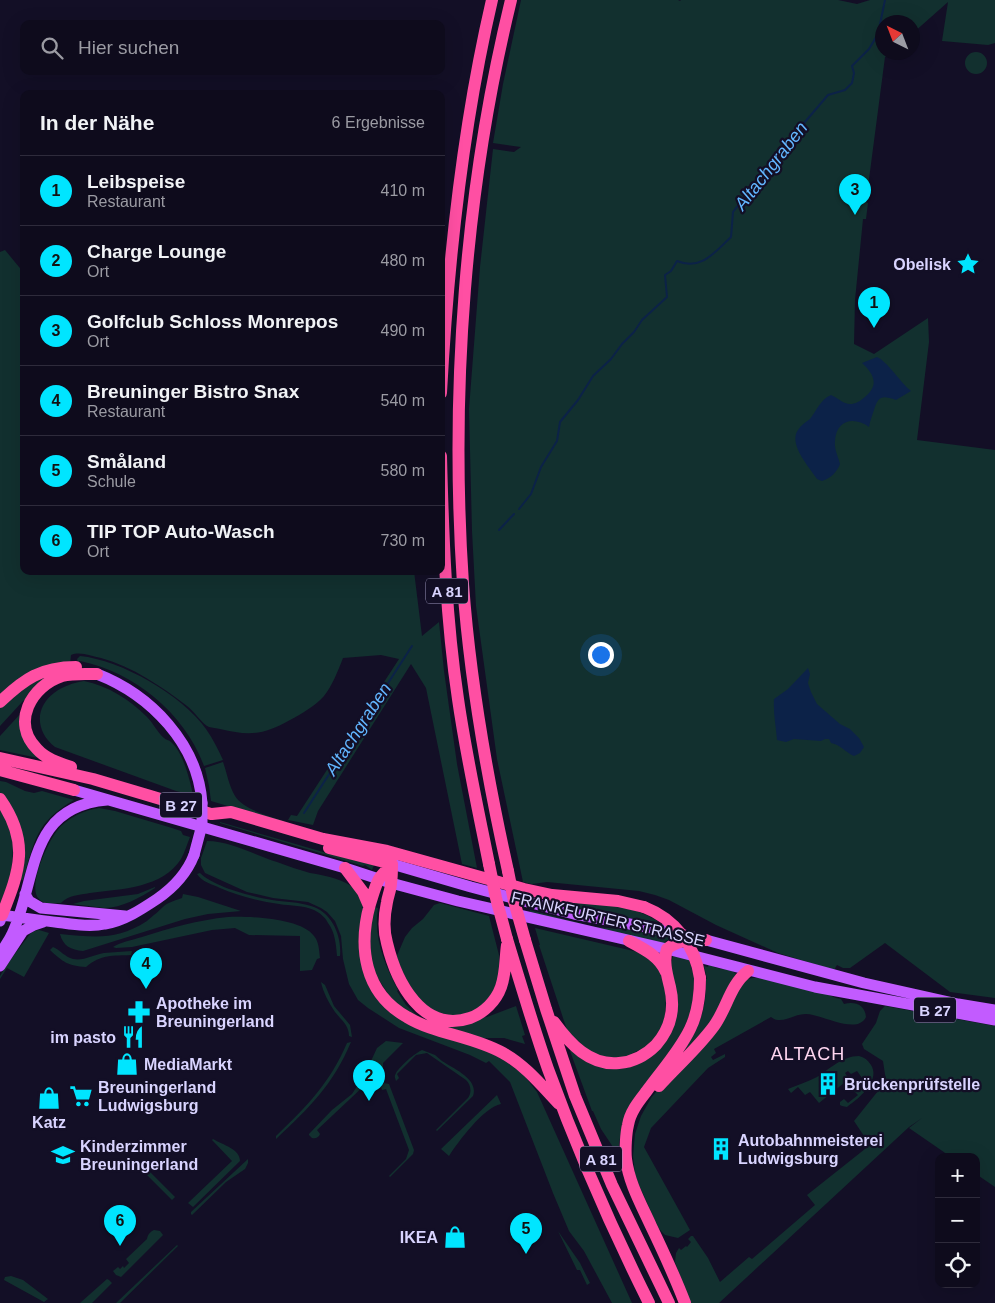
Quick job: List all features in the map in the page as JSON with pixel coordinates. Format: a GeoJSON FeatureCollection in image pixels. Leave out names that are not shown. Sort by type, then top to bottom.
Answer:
{"type":"FeatureCollection","features":[{"type":"Feature","properties":{"kind":"highway"},"geometry":{"type":"LineString","coordinates":[[445,327],[456,209],[473,93],[492,0]]}},
{"type":"Feature","properties":{"kind":"highway","name":"A 81"},"geometry":{"type":"LineString","coordinates":[[511,0],[493,81],[482,145],[470,237],[461,346],[459,446],[463,584],[471,660],[486,767],[514,901],[546,1009],[576,1096],[612,1185],[669,1303]]}},
{"type":"Feature","properties":{"kind":"highway","name":"A 81"},"geometry":{"type":"LineString","coordinates":[[445,561],[458,698],[472,783],[496,898],[507,939],[537,1036],[580,1154],[622,1250],[648,1303]]}},
{"type":"Feature","properties":{"kind":"highway"},"geometry":{"type":"LineString","coordinates":[[0,702],[27,679],[45,671],[76,667],[87,669],[97,674]]}},
{"type":"Feature","properties":{"kind":"highway"},"geometry":{"type":"LineString","coordinates":[[92,780],[77,768],[53,760],[36,749],[26,730],[25,720],[26,710],[30,701],[44,686],[63,676],[97,674]]}},
{"type":"Feature","properties":{"kind":"highway","name":"B 27"},"geometry":{"type":"LineString","coordinates":[[0,758],[92,780],[212,814]]}},
{"type":"Feature","properties":{"kind":"highway","name":"B 27"},"geometry":{"type":"LineString","coordinates":[[0,770],[74,790]]}},
{"type":"Feature","properties":{"kind":"highway"},"geometry":{"type":"LineString","coordinates":[[0,799],[11,816],[20,853],[16,877],[1,919]]}},
{"type":"Feature","properties":{"kind":"highway"},"geometry":{"type":"LineString","coordinates":[[212,814],[231,812],[323,838],[387,851],[524,890],[618,901],[644,907],[657,912],[667,919],[684,936],[696,958],[700,978],[700,999],[690,1028],[678,1049],[636,1106],[627,1125],[626,1157],[634,1190],[685,1303]]}},
{"type":"Feature","properties":{"kind":"highway","name":"FRANKFURTER STRASSE"},"geometry":{"type":"LineString","coordinates":[[212,814],[269,832],[392,864]]}},
{"type":"Feature","properties":{"kind":"highway"},"geometry":{"type":"LineString","coordinates":[[392,864],[385,881],[384,932],[387,944],[405,989],[420,1007],[431,1015],[444,1020],[458,1021],[472,1017],[488,1006],[498,995],[504,978],[507,939]]}},
{"type":"Feature","properties":{"kind":"highway"},"geometry":{"type":"LineString","coordinates":[[345,868],[363,892],[370,906]]}},
{"type":"Feature","properties":{"kind":"highway"},"geometry":{"type":"LineString","coordinates":[[385,881],[375,888],[364,928],[364,950],[371,976],[384,999],[406,1017],[421,1024],[503,1053],[517,1062],[563,1108]]}},
{"type":"Feature","properties":{"kind":"highway"},"geometry":{"type":"LineString","coordinates":[[629,940],[656,958],[666,973]]}},
{"type":"Feature","properties":{"kind":"highway","name":"B 27"},"geometry":{"type":"LineString","coordinates":[[667,949],[683,941],[706,940]]}},
{"type":"Feature","properties":{"kind":"highway"},"geometry":{"type":"LineString","coordinates":[[546,1009],[569,1041],[587,1056],[599,1062],[613,1064],[640,1057],[651,1050],[661,1039],[668,1026],[672,1011],[672,999],[665,961],[667,949]]}},
{"type":"Feature","properties":{"kind":"highway"},"geometry":{"type":"LineString","coordinates":[[627,1133],[654,1091],[690,1055],[715,1025],[725,1009],[738,980],[748,970]]}},
{"type":"Feature","properties":{"kind":"main road"},"geometry":{"type":"LineString","coordinates":[[1,919],[18,918],[90,926],[106,924],[152,902],[168,890],[181,877],[194,855],[203,818],[202,798],[193,763],[183,744],[159,715],[131,693],[97,674]]}},
{"type":"Feature","properties":{"kind":"main road","name":"B 27"},"geometry":{"type":"LineString","coordinates":[[74,790],[111,800]]}},
{"type":"Feature","properties":{"kind":"main road"},"geometry":{"type":"LineString","coordinates":[[0,954],[12,934],[36,858],[46,833],[52,825],[77,807],[91,802],[111,800]]}},
{"type":"Feature","properties":{"kind":"main road","name":"FRANKFURTER STRASSE"},"geometry":{"type":"LineString","coordinates":[[111,800],[458,901],[667,949],[815,987],[995,1020]]}},
{"type":"Feature","properties":{"kind":"main road","name":"FRANKFURTER STRASSE"},"geometry":{"type":"LineString","coordinates":[[392,864],[574,914],[663,930],[864,983],[958,1004],[995,1010]]}},
{"type":"Feature","properties":{"kind":"main road"},"geometry":{"type":"LineString","coordinates":[[25,894],[29,901],[48,908],[126,916]]}},
{"type":"Feature","properties":{"kind":"main road"},"geometry":{"type":"LineString","coordinates":[[0,966],[23,930],[45,921]]}},
{"type":"Feature","properties":{"kind":"green space"},"geometry":{"type":"Polygon","coordinates":[[[521,0],[838,0],[857,4],[870,0],[995,0],[995,43],[988,45],[942,41],[948,2],[920,27],[920,15],[875,15],[875,60],[885,60],[866,202],[868,203],[866,219],[863,219],[855,300],[854,344],[874,354],[928,318],[929,342],[917,440],[995,450],[995,998],[950,992],[885,943],[850,968],[843,968],[837,965],[834,970],[778,953],[655,895],[639,891],[547,882],[532,884],[523,882],[497,759],[476,606],[472,531],[469,409],[480,267],[493,149],[514,152],[521,147],[493,143],[503,84],[521,0]]]}},
{"type":"Feature","properties":{"kind":"green space"},"geometry":{"type":"Polygon","coordinates":[[[976,52],[984,55],[987,63],[984,71],[976,74],[968,71],[965,63],[968,55],[976,52]]]}},
{"type":"Feature","properties":{"kind":"green space"},"geometry":{"type":"Polygon","coordinates":[[[5,250],[20,268],[20,575],[414,575],[422,636],[439,622],[457,764],[477,868],[462,864],[426,688],[411,664],[318,811],[313,825],[288,820],[291,815],[297,816],[399,659],[381,655],[343,658],[330,688],[316,703],[281,725],[256,733],[240,733],[209,727],[187,706],[146,678],[124,666],[82,654],[71,655],[70,664],[58,668],[0,702],[0,252],[5,250]]]}},
{"type":"Feature","properties":{"kind":"green space"},"geometry":{"type":"Polygon","coordinates":[[[80,656],[114,664],[149,681],[166,692],[195,716],[206,729],[223,760],[204,766],[184,729],[156,698],[120,675],[100,667],[78,662],[77,659],[80,656]]]}},
{"type":"Feature","properties":{"kind":"green space"},"geometry":{"type":"Polygon","coordinates":[[[53,672],[0,726],[0,707],[11,695],[53,672]]]}},
{"type":"Feature","properties":{"kind":"green space"},"geometry":{"type":"Polygon","coordinates":[[[84,681],[110,690],[133,704],[147,717],[164,738],[171,742],[182,759],[193,795],[176,791],[55,747],[49,741],[41,727],[40,720],[43,706],[57,691],[68,685],[84,681]]]}},
{"type":"Feature","properties":{"kind":"green space"},"geometry":{"type":"Polygon","coordinates":[[[22,712],[38,758],[0,750],[0,736],[22,712]]]}},
{"type":"Feature","properties":{"kind":"green space"},"geometry":{"type":"Polygon","coordinates":[[[223,762],[231,788],[239,801],[251,809],[284,821],[284,823],[211,801],[205,768],[223,762]]]}},
{"type":"Feature","properties":{"kind":"green space"},"geometry":{"type":"Polygon","coordinates":[[[0,781],[25,791],[34,793],[42,791],[74,800],[51,817],[38,834],[23,880],[20,880],[5,798],[0,793],[0,781]]]}},
{"type":"Feature","properties":{"kind":"green space"},"geometry":{"type":"Polygon","coordinates":[[[0,808],[7,820],[13,841],[12,875],[0,904],[0,808]]]}},
{"type":"Feature","properties":{"kind":"green space"},"geometry":{"type":"Polygon","coordinates":[[[99,808],[181,831],[183,835],[190,837],[181,859],[164,876],[140,885],[74,896],[67,898],[61,903],[41,901],[36,893],[35,884],[41,862],[51,840],[61,826],[74,816],[99,808]]]}},
{"type":"Feature","properties":{"kind":"green space"},"geometry":{"type":"Polygon","coordinates":[[[220,822],[374,865],[372,870],[365,865],[363,866],[220,822]]]}},
{"type":"Feature","properties":{"kind":"green space"},"geometry":{"type":"Polygon","coordinates":[[[207,841],[225,843],[310,873],[336,879],[347,883],[354,889],[359,895],[362,906],[377,996],[494,1053],[523,1074],[537,1092],[632,1303],[612,1303],[584,1251],[569,1231],[510,1082],[489,1061],[486,1063],[399,1028],[368,1008],[358,1000],[349,984],[343,959],[341,936],[335,921],[327,912],[308,902],[273,898],[247,892],[205,873],[201,865],[201,858],[207,841]]]}},
{"type":"Feature","properties":{"kind":"green space"},"geometry":{"type":"Polygon","coordinates":[[[200,873],[214,883],[245,894],[302,904],[318,909],[330,919],[334,926],[339,941],[340,956],[337,956],[332,930],[324,917],[316,911],[306,907],[249,898],[204,881],[197,874],[200,873]]]}},
{"type":"Feature","properties":{"kind":"green space"},"geometry":{"type":"Polygon","coordinates":[[[155,887],[137,898],[111,908],[73,904],[138,894],[155,887]]]}},
{"type":"Feature","properties":{"kind":"green space"},"geometry":{"type":"Polygon","coordinates":[[[183,894],[241,911],[208,914],[185,919],[83,951],[68,947],[61,938],[60,934],[105,936],[125,932],[147,921],[166,905],[182,898],[183,894]]]}},
{"type":"Feature","properties":{"kind":"green space"},"geometry":{"type":"Polygon","coordinates":[[[555,900],[622,907],[647,915],[659,922],[581,909],[555,903],[555,900]]]}},
{"type":"Feature","properties":{"kind":"green space"},"geometry":{"type":"Polygon","coordinates":[[[440,903],[489,916],[499,955],[500,968],[497,988],[476,1012],[451,1016],[431,1010],[414,994],[396,958],[405,937],[412,928],[423,919],[434,905],[440,903]]]}},
{"type":"Feature","properties":{"kind":"green space"},"geometry":{"type":"Polygon","coordinates":[[[373,907],[378,908],[377,930],[381,951],[397,991],[406,1005],[419,1017],[402,1008],[390,997],[374,972],[368,948],[373,907]]]}},
{"type":"Feature","properties":{"kind":"green space"},"geometry":{"type":"Polygon","coordinates":[[[530,910],[595,927],[634,930],[672,936],[669,940],[665,941],[669,941],[665,944],[530,913],[530,910]]]}},
{"type":"Feature","properties":{"kind":"green space"},"geometry":{"type":"Polygon","coordinates":[[[228,917],[274,919],[298,925],[316,938],[320,958],[317,959],[312,970],[300,971],[300,936],[249,935],[235,928],[212,930],[132,947],[113,947],[123,942],[174,928],[228,917]]]}},
{"type":"Feature","properties":{"kind":"green space"},"geometry":{"type":"Polygon","coordinates":[[[535,928],[642,953],[659,967],[666,992],[665,1022],[650,1045],[620,1059],[593,1055],[567,1030],[535,928]]]}},
{"type":"Feature","properties":{"kind":"green space"},"geometry":{"type":"Polygon","coordinates":[[[39,930],[49,933],[24,977],[7,968],[0,979],[8,963],[30,934],[39,930]]]}},
{"type":"Feature","properties":{"kind":"green space"},"geometry":{"type":"Polygon","coordinates":[[[53,947],[73,959],[85,959],[104,953],[132,951],[131,955],[102,958],[86,967],[75,966],[62,960],[50,950],[53,947]]]}},
{"type":"Feature","properties":{"kind":"green space"},"geometry":{"type":"Polygon","coordinates":[[[673,956],[689,959],[694,976],[693,1008],[680,1036],[624,1119],[619,1143],[619,1156],[601,1129],[592,1111],[570,1051],[601,1066],[664,1041],[673,956]]]}},
{"type":"Feature","properties":{"kind":"green space"},"geometry":{"type":"Polygon","coordinates":[[[709,964],[717,968],[731,970],[736,974],[705,1032],[677,1057],[695,1030],[702,1013],[707,979],[704,966],[708,967],[709,964]]]}},
{"type":"Feature","properties":{"kind":"green space"},"geometry":{"type":"Polygon","coordinates":[[[761,978],[824,993],[841,999],[844,1004],[858,1004],[864,1009],[866,1017],[861,1022],[847,1024],[805,1014],[781,1020],[771,1017],[714,1049],[716,1053],[711,1057],[713,1060],[725,1054],[725,1057],[708,1068],[651,1128],[644,1147],[690,1230],[678,1238],[665,1235],[658,1227],[635,1174],[633,1156],[635,1134],[641,1116],[651,1098],[747,979],[761,978]]]}},
{"type":"Feature","properties":{"kind":"green space"},"geometry":{"type":"Polygon","coordinates":[[[321,982],[325,985],[334,1006],[350,1025],[352,1037],[349,1036],[346,1026],[331,1005],[321,982]]]}},
{"type":"Feature","properties":{"kind":"green space"},"geometry":{"type":"Polygon","coordinates":[[[516,1006],[525,1035],[522,1036],[525,1044],[504,1038],[479,1038],[443,1026],[487,1017],[516,1006]]]}},
{"type":"Feature","properties":{"kind":"green space"},"geometry":{"type":"Polygon","coordinates":[[[885,1006],[995,1026],[995,1187],[980,1177],[980,1153],[945,1153],[909,1128],[922,1118],[909,1127],[719,1303],[690,1303],[675,1262],[676,1253],[679,1248],[681,1250],[687,1247],[691,1242],[688,1239],[691,1236],[693,1236],[708,1258],[720,1282],[749,1257],[752,1259],[815,1205],[807,1195],[870,1145],[854,1121],[886,1081],[883,1061],[864,1049],[862,1044],[876,1023],[880,1011],[885,1006]]]}},
{"type":"Feature","properties":{"kind":"green space"},"geometry":{"type":"Polygon","coordinates":[[[386,1041],[403,1043],[383,1063],[383,1068],[317,1130],[320,1134],[319,1136],[312,1138],[309,1134],[332,1110],[352,1094],[365,1074],[377,1048],[386,1041]]]}},
{"type":"Feature","properties":{"kind":"green space"},"geometry":{"type":"Polygon","coordinates":[[[351,1042],[336,1071],[319,1095],[276,1139],[276,1136],[317,1093],[333,1070],[347,1043],[351,1042]]]}},
{"type":"Feature","properties":{"kind":"green space"},"geometry":{"type":"Polygon","coordinates":[[[422,1050],[435,1055],[459,1071],[469,1080],[474,1090],[473,1096],[437,1131],[468,1098],[470,1089],[466,1080],[427,1053],[416,1055],[397,1074],[399,1078],[396,1081],[395,1076],[398,1070],[404,1063],[422,1050]]]}},
{"type":"Feature","properties":{"kind":"green space"},"geometry":{"type":"Polygon","coordinates":[[[859,1056],[870,1063],[873,1077],[867,1089],[847,1107],[840,1105],[840,1102],[844,1099],[848,1103],[858,1095],[854,1091],[865,1082],[857,1071],[851,1074],[848,1071],[845,1073],[849,1079],[819,1103],[810,1092],[805,1095],[798,1087],[791,1093],[788,1089],[817,1077],[847,1058],[859,1056]]]}},
{"type":"Feature","properties":{"kind":"green space"},"geometry":{"type":"Polygon","coordinates":[[[384,1083],[389,1084],[414,1150],[413,1154],[390,1177],[406,1159],[409,1150],[386,1089],[382,1090],[381,1087],[384,1083]]]}},
{"type":"Feature","properties":{"kind":"green space"},"geometry":{"type":"Polygon","coordinates":[[[497,1095],[501,1104],[487,1111],[479,1118],[449,1156],[441,1149],[497,1095]]]}},
{"type":"Feature","properties":{"kind":"green space"},"geometry":{"type":"Polygon","coordinates":[[[213,1139],[234,1150],[240,1161],[193,1207],[188,1203],[232,1161],[213,1139]]]}},
{"type":"Feature","properties":{"kind":"green space"},"geometry":{"type":"Polygon","coordinates":[[[248,1159],[245,1169],[226,1182],[191,1214],[191,1212],[248,1159]]]}},
{"type":"Feature","properties":{"kind":"green space"},"geometry":{"type":"Polygon","coordinates":[[[144,1172],[150,1172],[175,1197],[172,1200],[144,1172]]]}},
{"type":"Feature","properties":{"kind":"green space"},"geometry":{"type":"Polygon","coordinates":[[[154,1230],[160,1231],[163,1235],[121,1277],[116,1275],[113,1271],[118,1267],[120,1269],[123,1266],[124,1268],[129,1263],[126,1259],[147,1239],[149,1233],[154,1230]]]}},
{"type":"Feature","properties":{"kind":"green space"},"geometry":{"type":"Polygon","coordinates":[[[558,1231],[580,1263],[590,1283],[587,1285],[580,1270],[577,1270],[558,1231]]]}},
{"type":"Feature","properties":{"kind":"green space"},"geometry":{"type":"Polygon","coordinates":[[[177,1245],[120,1303],[116,1303],[177,1245]]]}},
{"type":"Feature","properties":{"kind":"green space"},"geometry":{"type":"Polygon","coordinates":[[[11,1276],[23,1280],[48,1299],[44,1302],[4,1280],[5,1277],[11,1276]]]}},
{"type":"Feature","properties":{"kind":"green space"},"geometry":{"type":"Polygon","coordinates":[[[107,1279],[112,1283],[92,1303],[80,1303],[107,1279]]]}},
{"type":"Feature","properties":{"kind":"water"},"geometry":{"type":"Polygon","coordinates":[[[877,357],[911,391],[896,400],[887,397],[879,399],[869,427],[852,421],[842,424],[836,434],[835,441],[839,467],[828,478],[822,481],[817,479],[798,448],[796,436],[798,430],[810,419],[821,402],[827,397],[831,395],[852,404],[870,392],[874,384],[872,375],[862,363],[877,357]]]}},
{"type":"Feature","properties":{"kind":"water"},"geometry":{"type":"Polygon","coordinates":[[[808,668],[810,674],[808,683],[817,704],[859,738],[864,747],[860,753],[854,756],[838,745],[831,743],[829,739],[821,741],[794,739],[786,742],[777,740],[774,699],[788,689],[808,668]]]}},
{"type":"Feature","properties":{"kind":"waterway","name":"Altachgraben"},"geometry":{"type":"LineString","coordinates":[[519,509],[531,494],[541,467],[557,441],[560,422],[578,400],[593,376],[611,359],[642,320],[667,297],[665,275],[671,271],[677,261],[693,264],[707,258],[731,237],[733,212],[767,171],[775,157],[828,95],[845,90],[852,83],[854,73],[852,66],[869,49],[878,34],[885,0]]}},
{"type":"Feature","properties":{"kind":"waterway","name":"Altachgraben"},"geometry":{"type":"LineString","coordinates":[[499,530],[514,514]]}},
{"type":"Feature","properties":{"kind":"waterway","name":"Altachgraben"},"geometry":{"type":"LineString","coordinates":[[304,813],[412,646]]}},
{"type":"Feature","properties":{"kind":"place","name":"Golfclub Schloss Monrepos"},"geometry":{"type":"Point","coordinates":[855,215]}},
{"type":"Feature","properties":{"kind":"place","name":"Obelisk"},"geometry":{"type":"Point","coordinates":[968,264]}},
{"type":"Feature","properties":{"kind":"place","name":"Leibspeise"},"geometry":{"type":"Point","coordinates":[874,328]}},
{"type":"Feature","properties":{"kind":"place","name":"Breuninger Bistro Snax"},"geometry":{"type":"Point","coordinates":[146,989]}},
{"type":"Feature","properties":{"kind":"place","name":"Apotheke im Breuningerland"},"geometry":{"type":"Point","coordinates":[139,1012]}},
{"type":"Feature","properties":{"kind":"place","name":"im pasto"},"geometry":{"type":"Point","coordinates":[133,1037]}},
{"type":"Feature","properties":{"kind":"place","name":"MediaMarkt"},"geometry":{"type":"Point","coordinates":[127,1064]}},
{"type":"Feature","properties":{"kind":"place","name":"Brückenprüfstelle"},"geometry":{"type":"Point","coordinates":[828,1084]}},
{"type":"Feature","properties":{"kind":"place","name":"Breuningerland Ludwigsburg"},"geometry":{"type":"Point","coordinates":[81,1096]}},
{"type":"Feature","properties":{"kind":"place","name":"Katz"},"geometry":{"type":"Point","coordinates":[49,1098]}},
{"type":"Feature","properties":{"kind":"place","name":"Charge Lounge"},"geometry":{"type":"Point","coordinates":[369,1101]}},
{"type":"Feature","properties":{"kind":"place","name":"Autobahnmeisterei Ludwigsburg"},"geometry":{"type":"Point","coordinates":[721,1149]}},
{"type":"Feature","properties":{"kind":"place","name":"Kinderzimmer Breuningerland"},"geometry":{"type":"Point","coordinates":[63,1155]}},
{"type":"Feature","properties":{"kind":"place","name":"IKEA"},"geometry":{"type":"Point","coordinates":[455,1237]}},
{"type":"Feature","properties":{"kind":"place","name":"TIP TOP Auto-Wasch"},"geometry":{"type":"Point","coordinates":[120,1246]}},
{"type":"Feature","properties":{"kind":"place","name":"Småland"},"geometry":{"type":"Point","coordinates":[526,1254]}},
{"type":"Feature","properties":{"kind":"district","name":"ALTACH"},"geometry":{"type":"Point","coordinates":[808,1054]}}]}
